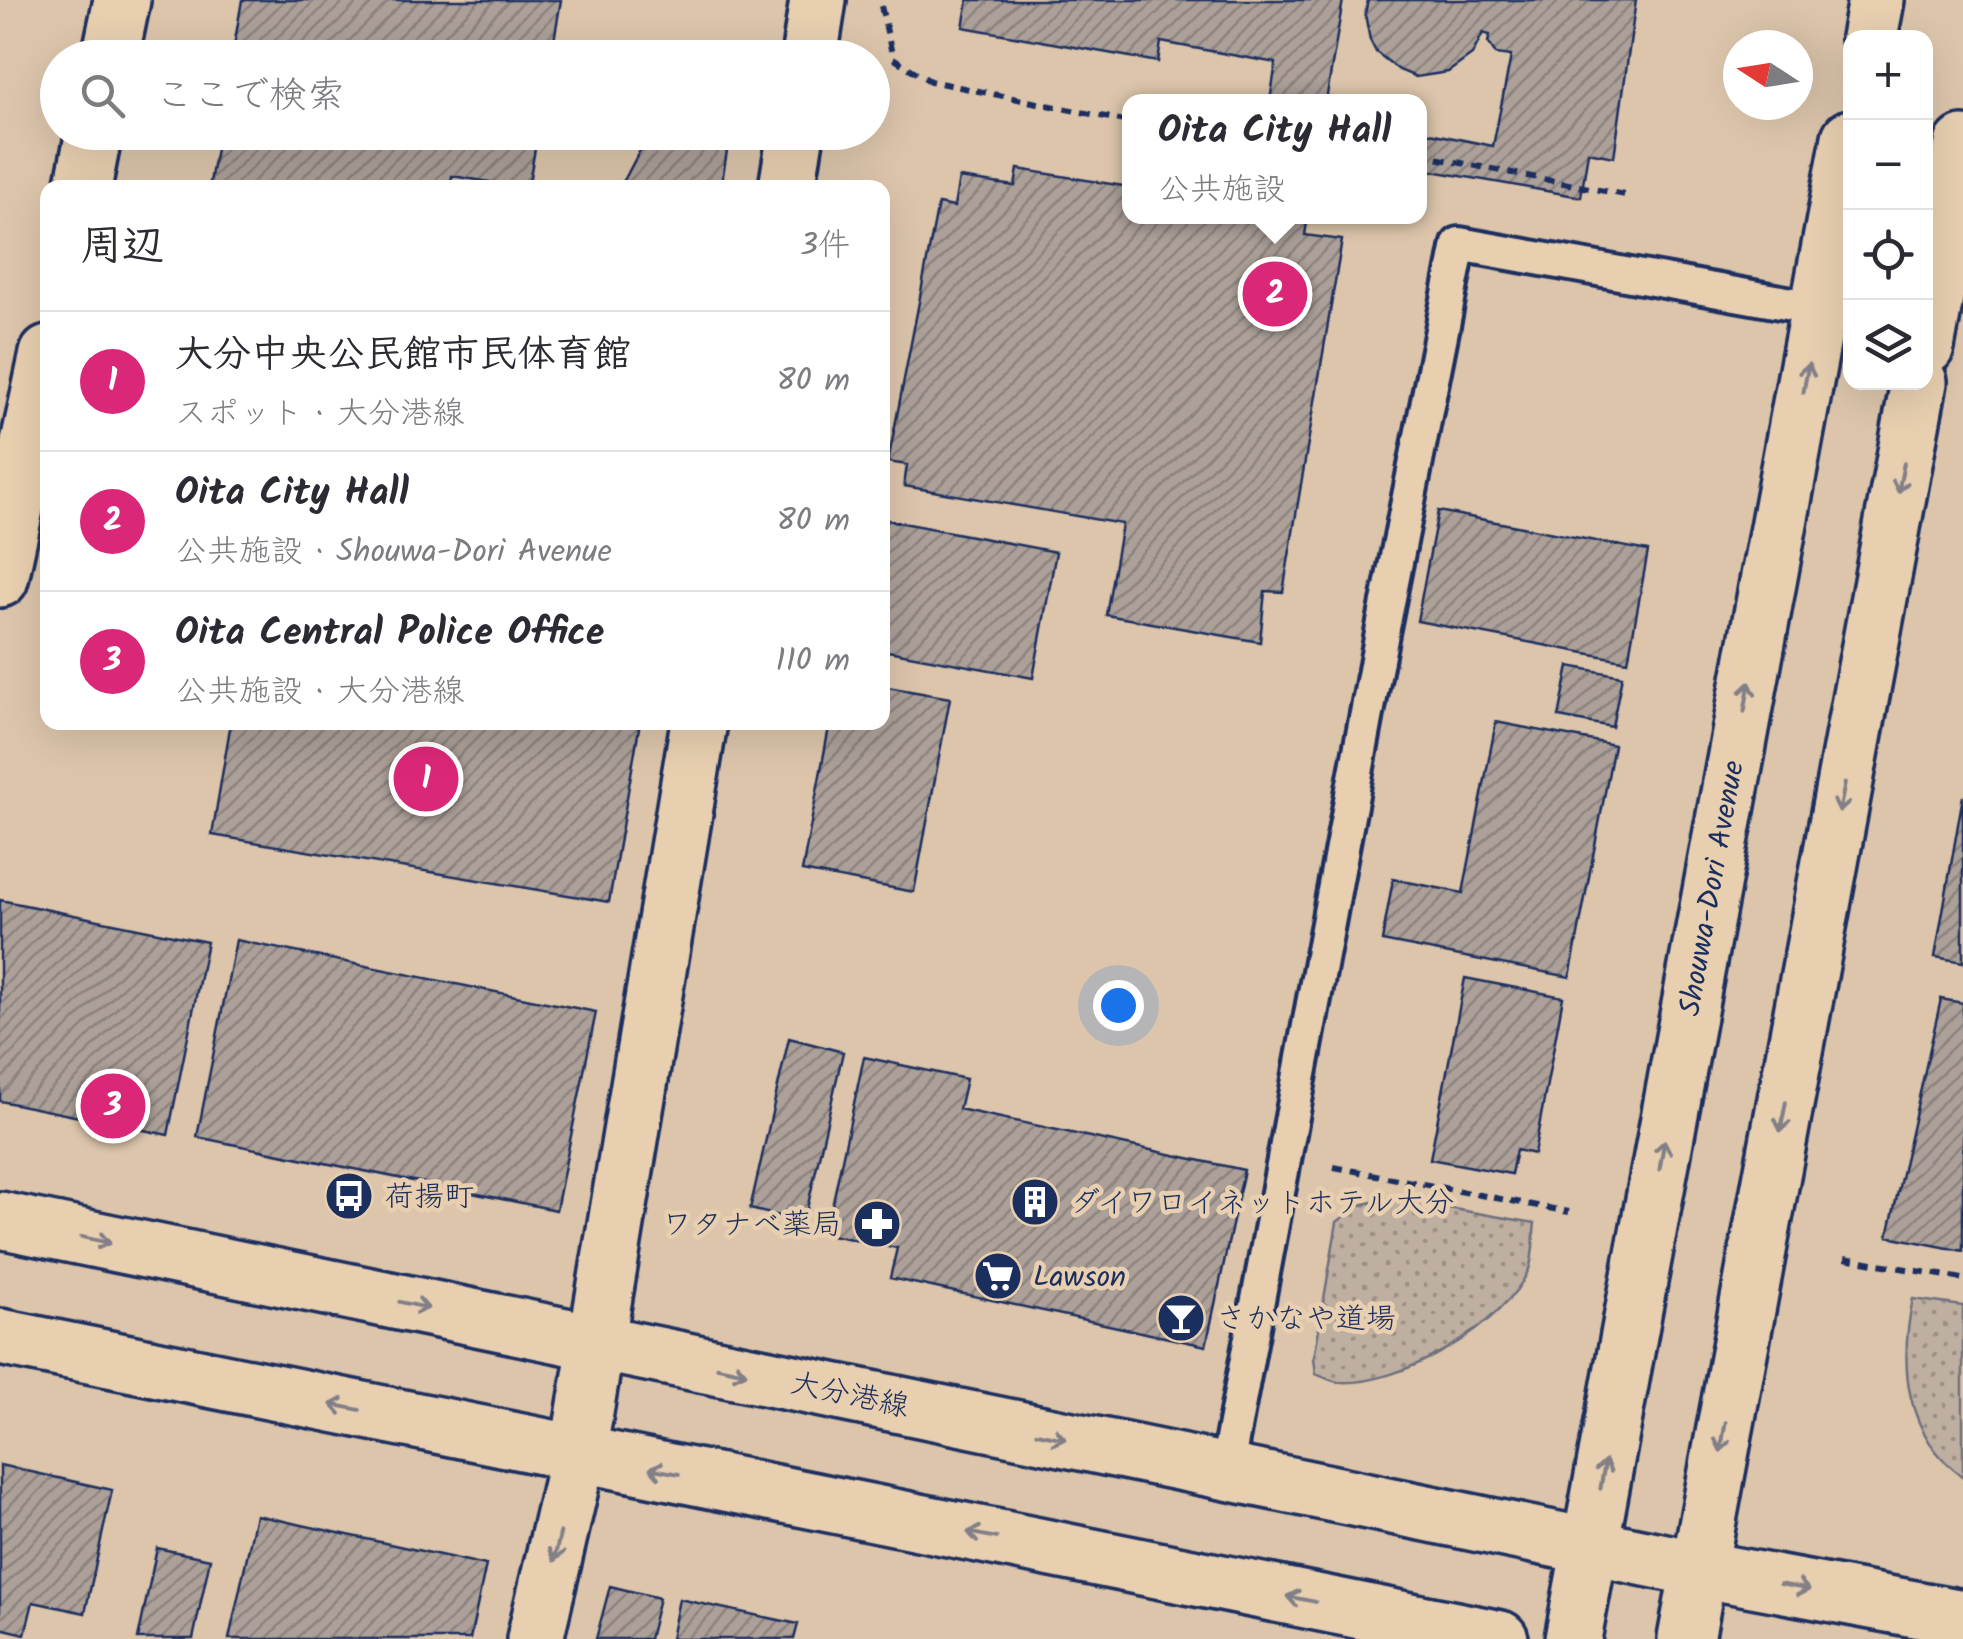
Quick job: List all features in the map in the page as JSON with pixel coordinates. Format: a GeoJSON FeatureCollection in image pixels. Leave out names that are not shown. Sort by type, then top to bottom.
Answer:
{"type":"FeatureCollection","features":[{"type":"Feature","properties":{"kind":"main road"},"geometry":{"type":"LineString","coordinates":[[114,40],[122,0]]}},
{"type":"Feature","properties":{"kind":"main road"},"geometry":{"type":"LineString","coordinates":[[811,40],[818,0]]}},
{"type":"Feature","properties":{"kind":"main road"},"geometry":{"type":"LineString","coordinates":[[1870,30],[1876,0]]}},
{"type":"Feature","properties":{"kind":"main road"},"geometry":{"type":"LineString","coordinates":[[1933,309],[1963,144]]}},
{"type":"Feature","properties":{"kind":"main road"},"geometry":{"type":"LineString","coordinates":[[84,180],[90,150]]}},
{"type":"Feature","properties":{"kind":"main road"},"geometry":{"type":"LineString","coordinates":[[788,180],[793,150]]}},
{"type":"Feature","properties":{"kind":"main road","name":"Shouwa-Dori Avenue"},"geometry":{"type":"LineString","coordinates":[[1573,1639],[1843,177]]}},
{"type":"Feature","properties":{"kind":"main road"},"geometry":{"type":"LineString","coordinates":[[1686,1639],[1918,390]]}},
{"type":"Feature","properties":{"kind":"main road"},"geometry":{"type":"LineString","coordinates":[[0,579],[40,392]]}},
{"type":"Feature","properties":{"kind":"main road"},"geometry":{"type":"LineString","coordinates":[[535,1639],[578,1454],[697,730]]}},
{"type":"Feature","properties":{"kind":"main road","name":"大分港線"},"geometry":{"type":"LineString","coordinates":[[0,1220],[1699,1569],[1963,1618]]}},
{"type":"Feature","properties":{"kind":"main road"},"geometry":{"type":"LineString","coordinates":[[0,1338],[1500,1639]]}},
{"type":"Feature","properties":{"kind":"lane"},"geometry":{"type":"LineString","coordinates":[[1226,1472],[1458,244],[1819,309]]}},
{"type":"Feature","properties":{"kind":"path"},"geometry":{"type":"LineString","coordinates":[[879,0],[889,40]]}},
{"type":"Feature","properties":{"kind":"path"},"geometry":{"type":"LineString","coordinates":[[890,46],[893,58],[930,80],[1122,120]]}},
{"type":"Feature","properties":{"kind":"path"},"geometry":{"type":"LineString","coordinates":[[1427,155],[1624,195]]}},
{"type":"Feature","properties":{"kind":"path"},"geometry":{"type":"LineString","coordinates":[[1330,1186],[1334,1167],[1570,1212]]}},
{"type":"Feature","properties":{"kind":"path"},"geometry":{"type":"LineString","coordinates":[[1845,1258],[1963,1278]]}},
{"type":"Feature","properties":{"kind":"shaded area"},"geometry":{"type":"Polygon","coordinates":[[[1390,1198],[1535,1223],[1529,1269],[1498,1311],[1447,1348],[1390,1374],[1363,1381],[1333,1381],[1316,1374],[1314,1358],[1337,1222],[1360,1205],[1390,1198]]]}},
{"type":"Feature","properties":{"kind":"shaded area"},"geometry":{"type":"Polygon","coordinates":[[[1913,1299],[1963,1306],[1963,1477],[1928,1440],[1911,1396],[1907,1348],[1913,1299]]]}},
{"type":"Feature","properties":{"kind":"building"},"geometry":{"type":"Polygon","coordinates":[[[242,0],[561,0],[554,40],[235,40],[242,0]]]}},
{"type":"Feature","properties":{"kind":"building"},"geometry":{"type":"Polygon","coordinates":[[[968,0],[1343,0],[1327,94],[1271,94],[1276,63],[1161,42],[1158,62],[963,27],[968,0]]]}},
{"type":"Feature","properties":{"kind":"building"},"geometry":{"type":"Polygon","coordinates":[[[1368,0],[1636,0],[1614,157],[1588,152],[1581,197],[1427,170],[1427,132],[1493,146],[1511,56],[1496,54],[1488,42],[1490,35],[1483,33],[1472,55],[1448,72],[1416,77],[1399,70],[1376,52],[1365,14],[1368,0]]]}},
{"type":"Feature","properties":{"kind":"building"},"geometry":{"type":"Polygon","coordinates":[[[216,150],[535,150],[529,180],[452,176],[451,180],[210,180],[216,150]]]}},
{"type":"Feature","properties":{"kind":"building"},"geometry":{"type":"Polygon","coordinates":[[[640,150],[727,150],[722,180],[624,180],[640,150]]]}},
{"type":"Feature","properties":{"kind":"building"},"geometry":{"type":"Polygon","coordinates":[[[1018,169],[1122,186],[1122,224],[1307,224],[1305,235],[1342,240],[1283,592],[1265,591],[1260,642],[1106,615],[1122,524],[904,486],[907,465],[890,462],[938,204],[954,207],[959,178],[1015,186],[1018,169]]]}},
{"type":"Feature","properties":{"kind":"building"},"geometry":{"type":"Polygon","coordinates":[[[1438,511],[1648,551],[1628,661],[1417,621],[1438,511]]]}},
{"type":"Feature","properties":{"kind":"building"},"geometry":{"type":"Polygon","coordinates":[[[890,521],[1056,552],[1033,678],[890,651],[890,521]]]}},
{"type":"Feature","properties":{"kind":"building"},"geometry":{"type":"Polygon","coordinates":[[[1569,666],[1622,676],[1612,727],[1559,717],[1569,666]]]}},
{"type":"Feature","properties":{"kind":"building"},"geometry":{"type":"Polygon","coordinates":[[[890,687],[950,698],[914,892],[802,871],[828,730],[890,730],[890,687]]]}},
{"type":"Feature","properties":{"kind":"building"},"geometry":{"type":"Polygon","coordinates":[[[1496,722],[1614,745],[1570,977],[1382,941],[1393,879],[1463,893],[1496,722]]]}},
{"type":"Feature","properties":{"kind":"building"},"geometry":{"type":"Polygon","coordinates":[[[230,730],[639,730],[609,902],[212,835],[230,730]]]}},
{"type":"Feature","properties":{"kind":"building"},"geometry":{"type":"Polygon","coordinates":[[[1963,796],[1963,962],[1935,957],[1963,796]]]}},
{"type":"Feature","properties":{"kind":"building"},"geometry":{"type":"Polygon","coordinates":[[[0,900],[207,942],[168,1135],[0,1101],[0,900]]]}},
{"type":"Feature","properties":{"kind":"building"},"geometry":{"type":"Polygon","coordinates":[[[236,940],[596,1012],[556,1210],[197,1137],[236,940]]]}},
{"type":"Feature","properties":{"kind":"building"},"geometry":{"type":"Polygon","coordinates":[[[1465,978],[1563,997],[1534,1154],[1516,1150],[1511,1174],[1430,1159],[1465,978]]]}},
{"type":"Feature","properties":{"kind":"building"},"geometry":{"type":"Polygon","coordinates":[[[1941,999],[1963,1003],[1963,1251],[1888,1236],[1941,999]]]}},
{"type":"Feature","properties":{"kind":"building"},"geometry":{"type":"Polygon","coordinates":[[[789,1038],[843,1052],[804,1222],[750,1209],[789,1038]]]}},
{"type":"Feature","properties":{"kind":"building","name":"ダイワロイネットホテル大分"},"geometry":{"type":"Polygon","coordinates":[[[864,1057],[966,1079],[959,1109],[1244,1170],[1206,1346],[890,1278],[897,1248],[826,1234],[864,1057]]]}},
{"type":"Feature","properties":{"kind":"building"},"geometry":{"type":"Polygon","coordinates":[[[0,1465],[112,1490],[85,1613],[33,1602],[25,1634],[0,1628],[0,1465]]]}},
{"type":"Feature","properties":{"kind":"building"},"geometry":{"type":"Polygon","coordinates":[[[256,1515],[486,1565],[470,1639],[229,1639],[256,1515]]]}},
{"type":"Feature","properties":{"kind":"building"},"geometry":{"type":"Polygon","coordinates":[[[157,1548],[210,1559],[193,1639],[138,1639],[157,1548]]]}},
{"type":"Feature","properties":{"kind":"building"},"geometry":{"type":"Polygon","coordinates":[[[610,1586],[659,1598],[649,1639],[596,1639],[610,1586]]]}},
{"type":"Feature","properties":{"kind":"building"},"geometry":{"type":"Polygon","coordinates":[[[679,1599],[798,1624],[794,1639],[671,1639],[679,1599]]]}},
{"type":"Feature","properties":{"kind":"place","name":"Oita City Hall"},"geometry":{"type":"Point","coordinates":[1275,294]}},
{"type":"Feature","properties":{"kind":"place","name":"大分中央公民館市民体育館"},"geometry":{"type":"Point","coordinates":[426,779]}},
{"type":"Feature","properties":{"kind":"place","name":"Oita Central Police Office"},"geometry":{"type":"Point","coordinates":[113,1106]}},
{"type":"Feature","properties":{"kind":"place","name":"荷揚町"},"geometry":{"type":"Point","coordinates":[349,1196]}},
{"type":"Feature","properties":{"kind":"place","name":"ダイワロイネットホテル大分"},"geometry":{"type":"Point","coordinates":[1035,1202]}},
{"type":"Feature","properties":{"kind":"place","name":"ワタナベ薬局"},"geometry":{"type":"Point","coordinates":[877,1224]}},
{"type":"Feature","properties":{"kind":"place","name":"Lawson"},"geometry":{"type":"Point","coordinates":[998,1276]}},
{"type":"Feature","properties":{"kind":"place","name":"さかなや道場"},"geometry":{"type":"Point","coordinates":[1181,1318]}}]}
